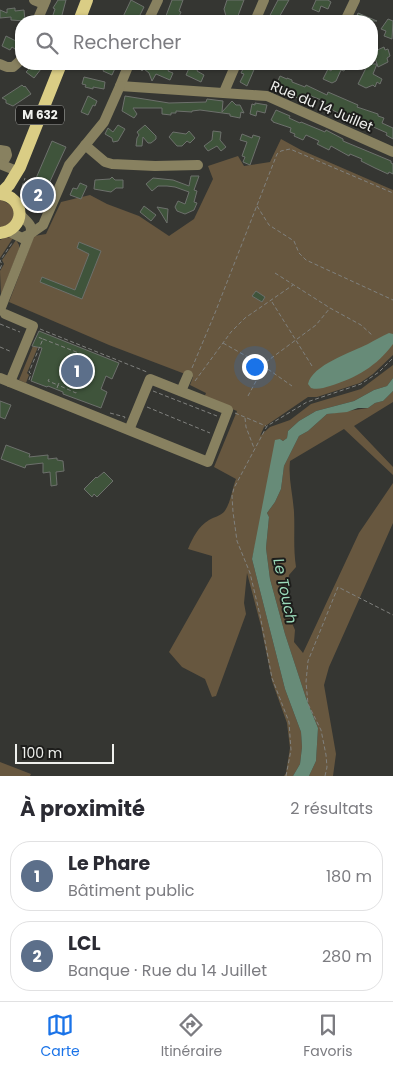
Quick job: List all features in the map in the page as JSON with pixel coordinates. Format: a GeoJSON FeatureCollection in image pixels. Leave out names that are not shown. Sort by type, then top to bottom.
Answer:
{"type":"FeatureCollection","features":[{"type":"Feature","properties":{"kind":"main road"},"geometry":{"type":"LineString","coordinates":[[81,15],[87,0]]}},
{"type":"Feature","properties":{"kind":"main road","name":"M 632"},"geometry":{"type":"LineString","coordinates":[[19,199],[21,171],[60,70]]}},
{"type":"Feature","properties":{"kind":"main road","name":"M 632"},"geometry":{"type":"LineString","coordinates":[[0,194],[21,171]]}},
{"type":"Feature","properties":{"kind":"main road"},"geometry":{"type":"LineString","coordinates":[[0,194],[19,199],[18,207],[20,214],[16,225],[6,234]]}},
{"type":"Feature","properties":{"kind":"street"},"geometry":{"type":"LineString","coordinates":[[151,15],[158,0]]}},
{"type":"Feature","properties":{"kind":"street"},"geometry":{"type":"LineString","coordinates":[[258,15],[264,0]]}},
{"type":"Feature","properties":{"kind":"street"},"geometry":{"type":"LineString","coordinates":[[348,15],[355,0]]}},
{"type":"Feature","properties":{"kind":"street"},"geometry":{"type":"LineString","coordinates":[[38,15],[41,1]]}},
{"type":"Feature","properties":{"kind":"street"},"geometry":{"type":"LineString","coordinates":[[0,64],[8,67],[15,65]]}},
{"type":"Feature","properties":{"kind":"street"},"geometry":{"type":"LineString","coordinates":[[30,229],[40,228],[45,221],[69,165],[104,122],[127,70]]}},
{"type":"Feature","properties":{"kind":"street"},"geometry":{"type":"LineString","coordinates":[[224,92],[233,70]]}},
{"type":"Feature","properties":{"kind":"street","name":"Rue du 14 Juillet"},"geometry":{"type":"LineString","coordinates":[[120,86],[268,96],[393,152]]}},
{"type":"Feature","properties":{"kind":"street"},"geometry":{"type":"LineString","coordinates":[[85,145],[105,162],[112,164],[198,165]]}},
{"type":"Feature","properties":{"kind":"street"},"geometry":{"type":"LineString","coordinates":[[0,150],[4,150],[7,153],[6,157],[0,160]]}},
{"type":"Feature","properties":{"kind":"street"},"geometry":{"type":"LineString","coordinates":[[0,160],[21,171]]}},
{"type":"Feature","properties":{"kind":"street"},"geometry":{"type":"LineString","coordinates":[[20,214],[30,229]]}},
{"type":"Feature","properties":{"kind":"street"},"geometry":{"type":"LineString","coordinates":[[6,234],[25,238],[30,229]]}},
{"type":"Feature","properties":{"kind":"street"},"geometry":{"type":"LineString","coordinates":[[30,229],[2,316],[31,330],[20,356],[5,380],[208,462],[228,410],[181,391],[148,383],[129,430]]}},
{"type":"Feature","properties":{"kind":"street"},"geometry":{"type":"LineString","coordinates":[[6,234],[23,251]]}},
{"type":"Feature","properties":{"kind":"street"},"geometry":{"type":"LineString","coordinates":[[181,391],[189,379]]}},
{"type":"Feature","properties":{"kind":"path"},"geometry":{"type":"LineString","coordinates":[[293,285],[272,301],[244,318],[231,332],[196,381],[189,379],[277,154],[290,149],[393,193]]}},
{"type":"Feature","properties":{"kind":"path"},"geometry":{"type":"LineString","coordinates":[[19,199],[21,171]]}},
{"type":"Feature","properties":{"kind":"path"},"geometry":{"type":"LineString","coordinates":[[256,205],[269,225],[294,241],[299,253],[306,260],[393,300]]}},
{"type":"Feature","properties":{"kind":"path"},"geometry":{"type":"LineString","coordinates":[[0,261],[2,264],[0,269]]}},
{"type":"Feature","properties":{"kind":"path"},"geometry":{"type":"LineString","coordinates":[[275,273],[361,325],[372,335]]}},
{"type":"Feature","properties":{"kind":"path"},"geometry":{"type":"LineString","coordinates":[[272,301],[312,366]]}},
{"type":"Feature","properties":{"kind":"path"},"geometry":{"type":"LineString","coordinates":[[248,396],[262,370],[262,365],[316,325],[330,308]]}},
{"type":"Feature","properties":{"kind":"path"},"geometry":{"type":"LineString","coordinates":[[2,316],[31,330],[149,373],[148,383],[225,419]]}},
{"type":"Feature","properties":{"kind":"path"},"geometry":{"type":"LineString","coordinates":[[31,330],[42,339],[68,348],[77,354],[84,355]]}},
{"type":"Feature","properties":{"kind":"path"},"geometry":{"type":"LineString","coordinates":[[28,381],[31,374],[28,372],[42,339]]}},
{"type":"Feature","properties":{"kind":"path"},"geometry":{"type":"LineString","coordinates":[[223,343],[262,365],[292,386]]}},
{"type":"Feature","properties":{"kind":"path"},"geometry":{"type":"LineString","coordinates":[[0,347],[20,356]]}},
{"type":"Feature","properties":{"kind":"path"},"geometry":{"type":"LineString","coordinates":[[286,776],[291,750],[289,722],[272,678],[250,573],[237,540],[233,512],[234,488],[267,426],[307,402],[362,384],[393,358]]}},
{"type":"Feature","properties":{"kind":"path"},"geometry":{"type":"LineString","coordinates":[[49,379],[76,393],[77,391]]}},
{"type":"Feature","properties":{"kind":"path"},"geometry":{"type":"LineString","coordinates":[[57,388],[59,384]]}},
{"type":"Feature","properties":{"kind":"path"},"geometry":{"type":"LineString","coordinates":[[139,404],[218,436]]}},
{"type":"Feature","properties":{"kind":"path"},"geometry":{"type":"LineString","coordinates":[[236,414],[267,426]]}},
{"type":"Feature","properties":{"kind":"path"},"geometry":{"type":"LineString","coordinates":[[246,417],[246,427],[254,449]]}},
{"type":"Feature","properties":{"kind":"path"},"geometry":{"type":"LineString","coordinates":[[324,776],[327,767],[321,730],[308,704],[308,661],[338,587],[393,614]]}},
{"type":"Feature","properties":{"kind":"shaded area"},"geometry":{"type":"Polygon","coordinates":[[[281,139],[301,150],[393,190],[393,355],[373,374],[360,383],[317,397],[308,397],[264,427],[260,436],[270,427],[290,420],[311,404],[361,389],[393,365],[393,378],[387,386],[374,390],[354,401],[316,411],[299,421],[288,431],[287,438],[283,441],[280,439],[252,559],[285,689],[301,732],[300,764],[293,776],[284,776],[290,748],[287,723],[272,681],[261,626],[247,573],[244,603],[246,614],[216,696],[212,697],[205,679],[182,667],[169,652],[212,576],[212,556],[188,549],[199,529],[209,520],[221,515],[230,500],[236,479],[214,467],[237,411],[204,398],[206,393],[190,385],[193,377],[109,345],[9,302],[34,236],[46,234],[61,202],[90,195],[107,204],[139,216],[169,236],[194,219],[213,179],[208,166],[238,156],[244,166],[270,162],[281,139]]]}},
{"type":"Feature","properties":{"kind":"shaded area"},"geometry":{"type":"Polygon","coordinates":[[[0,199],[14,207],[13,222],[0,228],[0,199]]]}},
{"type":"Feature","properties":{"kind":"shaded area"},"geometry":{"type":"Polygon","coordinates":[[[6,237],[13,238],[0,258],[0,240],[6,237]]]}},
{"type":"Feature","properties":{"kind":"shaded area"},"geometry":{"type":"Polygon","coordinates":[[[16,240],[19,249],[1,295],[0,271],[4,264],[2,260],[16,240]]]}},
{"type":"Feature","properties":{"kind":"shaded area"},"geometry":{"type":"Polygon","coordinates":[[[389,333],[393,334],[393,344],[373,365],[349,379],[323,388],[311,388],[308,384],[311,377],[325,365],[389,333]]]}},
{"type":"Feature","properties":{"kind":"shaded area"},"geometry":{"type":"Polygon","coordinates":[[[33,346],[38,347],[27,373],[29,375],[26,383],[19,380],[33,346]]]}},
{"type":"Feature","properties":{"kind":"shaded area"},"geometry":{"type":"Polygon","coordinates":[[[393,378],[393,391],[383,401],[375,403],[368,408],[327,414],[308,431],[299,436],[284,466],[281,489],[267,513],[269,517],[266,548],[270,579],[285,634],[318,728],[316,761],[309,776],[293,776],[300,764],[301,732],[285,689],[252,559],[275,440],[280,439],[283,441],[287,438],[288,431],[299,421],[316,411],[354,401],[374,390],[387,386],[393,378]]]}},
{"type":"Feature","properties":{"kind":"shaded area"},"geometry":{"type":"Polygon","coordinates":[[[393,391],[393,402],[354,426],[393,467],[393,475],[344,429],[290,461],[296,567],[289,575],[286,595],[289,616],[295,630],[294,642],[303,653],[359,533],[393,483],[393,523],[329,667],[324,685],[336,754],[333,776],[309,776],[316,761],[318,728],[285,634],[270,579],[266,548],[269,517],[267,513],[281,489],[284,466],[299,436],[308,431],[327,414],[368,408],[375,403],[383,401],[393,391]]]}},
{"type":"Feature","properties":{"kind":"shaded area"},"geometry":{"type":"Polygon","coordinates":[[[0,762],[31,774],[30,776],[0,776],[0,762]]]}},
{"type":"Feature","properties":{"kind":"building"},"geometry":{"type":"Polygon","coordinates":[[[58,0],[66,0],[62,15],[53,15],[55,9],[53,8],[58,0]]]}},
{"type":"Feature","properties":{"kind":"building"},"geometry":{"type":"Polygon","coordinates":[[[131,0],[144,7],[140,15],[124,15],[131,0]]]}},
{"type":"Feature","properties":{"kind":"building"},"geometry":{"type":"Polygon","coordinates":[[[172,0],[183,0],[179,11],[181,12],[180,15],[166,15],[172,0]]]}},
{"type":"Feature","properties":{"kind":"building"},"geometry":{"type":"Polygon","coordinates":[[[227,0],[244,0],[238,15],[226,15],[224,9],[227,0]]]}},
{"type":"Feature","properties":{"kind":"building"},"geometry":{"type":"Polygon","coordinates":[[[278,0],[289,0],[280,15],[270,15],[278,0]]]}},
{"type":"Feature","properties":{"kind":"building"},"geometry":{"type":"Polygon","coordinates":[[[316,0],[328,0],[331,2],[328,9],[321,6],[319,12],[312,9],[316,0]]]}},
{"type":"Feature","properties":{"kind":"building"},"geometry":{"type":"Polygon","coordinates":[[[15,8],[15,11],[24,10],[24,15],[15,15],[15,20],[11,20],[11,17],[0,18],[0,10],[7,13],[7,9],[15,8]]]}},
{"type":"Feature","properties":{"kind":"building"},"geometry":{"type":"Polygon","coordinates":[[[388,19],[393,21],[392,39],[384,36],[386,31],[381,29],[388,19]]]}},
{"type":"Feature","properties":{"kind":"building"},"geometry":{"type":"Polygon","coordinates":[[[6,36],[15,40],[15,49],[12,47],[10,50],[2,46],[6,36]]]}},
{"type":"Feature","properties":{"kind":"building"},"geometry":{"type":"Polygon","coordinates":[[[384,47],[385,50],[388,49],[390,56],[387,58],[388,62],[378,67],[378,50],[384,47]]]}},
{"type":"Feature","properties":{"kind":"building"},"geometry":{"type":"Polygon","coordinates":[[[28,70],[40,70],[34,78],[26,72],[28,70]]]}},
{"type":"Feature","properties":{"kind":"building"},"geometry":{"type":"Polygon","coordinates":[[[103,70],[114,70],[112,75],[103,70]]]}},
{"type":"Feature","properties":{"kind":"building"},"geometry":{"type":"Polygon","coordinates":[[[145,70],[168,70],[173,73],[170,80],[156,74],[152,81],[149,73],[145,70]]]}},
{"type":"Feature","properties":{"kind":"building"},"geometry":{"type":"Polygon","coordinates":[[[188,70],[197,70],[204,75],[201,82],[186,75],[188,70]]]}},
{"type":"Feature","properties":{"kind":"building"},"geometry":{"type":"Polygon","coordinates":[[[242,70],[254,70],[247,86],[240,82],[244,74],[241,73],[242,70]]]}},
{"type":"Feature","properties":{"kind":"building"},"geometry":{"type":"Polygon","coordinates":[[[328,70],[341,70],[336,81],[332,83],[323,79],[328,70]]]}},
{"type":"Feature","properties":{"kind":"building"},"geometry":{"type":"Polygon","coordinates":[[[365,70],[375,70],[373,74],[382,79],[380,84],[377,82],[375,87],[373,85],[366,88],[358,84],[365,70]]]}},
{"type":"Feature","properties":{"kind":"building"},"geometry":{"type":"Polygon","coordinates":[[[280,76],[327,95],[328,92],[358,105],[357,107],[378,114],[378,116],[384,118],[382,123],[393,128],[393,139],[386,135],[387,133],[322,107],[324,101],[311,96],[308,103],[275,87],[280,76]]]}},
{"type":"Feature","properties":{"kind":"building"},"geometry":{"type":"Polygon","coordinates":[[[84,77],[105,82],[104,89],[85,87],[86,85],[82,84],[84,77]]]}},
{"type":"Feature","properties":{"kind":"building"},"geometry":{"type":"Polygon","coordinates":[[[22,85],[31,94],[13,106],[6,103],[6,100],[2,98],[22,85]]]}},
{"type":"Feature","properties":{"kind":"building"},"geometry":{"type":"Polygon","coordinates":[[[88,96],[97,101],[88,115],[81,112],[88,96]]]}},
{"type":"Feature","properties":{"kind":"building"},"geometry":{"type":"Polygon","coordinates":[[[125,96],[169,103],[206,102],[207,99],[223,101],[222,112],[232,101],[236,105],[240,105],[244,113],[241,112],[240,118],[230,116],[230,114],[200,110],[192,112],[176,111],[176,113],[171,113],[171,115],[162,114],[162,108],[133,108],[137,114],[134,118],[122,111],[125,96]]]}},
{"type":"Feature","properties":{"kind":"building"},"geometry":{"type":"Polygon","coordinates":[[[255,103],[267,105],[265,113],[257,111],[256,116],[250,114],[252,104],[255,105],[255,103]]]}},
{"type":"Feature","properties":{"kind":"building"},"geometry":{"type":"Polygon","coordinates":[[[276,110],[300,123],[325,132],[326,130],[343,139],[343,141],[391,161],[393,164],[393,174],[389,172],[388,174],[361,161],[362,159],[350,154],[349,156],[331,146],[329,150],[317,144],[319,141],[306,135],[303,140],[294,136],[295,134],[290,132],[291,128],[271,120],[276,110]]]}},
{"type":"Feature","properties":{"kind":"building"},"geometry":{"type":"Polygon","coordinates":[[[118,125],[125,129],[118,141],[113,142],[112,138],[105,134],[108,128],[113,132],[118,125]]]}},
{"type":"Feature","properties":{"kind":"building"},"geometry":{"type":"Polygon","coordinates":[[[145,125],[156,136],[156,139],[148,143],[143,137],[142,146],[136,146],[139,135],[137,132],[145,125]]]}},
{"type":"Feature","properties":{"kind":"building"},"geometry":{"type":"Polygon","coordinates":[[[189,131],[195,138],[190,143],[187,141],[182,146],[177,146],[169,137],[173,132],[186,134],[189,131]]]}},
{"type":"Feature","properties":{"kind":"building"},"geometry":{"type":"Polygon","coordinates":[[[213,131],[221,132],[220,140],[226,147],[221,151],[217,146],[208,151],[204,146],[212,140],[213,131]]]}},
{"type":"Feature","properties":{"kind":"building"},"geometry":{"type":"Polygon","coordinates":[[[242,134],[252,138],[253,135],[260,137],[250,165],[243,162],[245,157],[242,156],[247,142],[240,140],[242,134]]]}},
{"type":"Feature","properties":{"kind":"building"},"geometry":{"type":"Polygon","coordinates":[[[52,141],[66,147],[41,201],[32,197],[37,184],[34,183],[52,141]]]}},
{"type":"Feature","properties":{"kind":"building"},"geometry":{"type":"Polygon","coordinates":[[[191,176],[199,176],[194,190],[197,191],[194,202],[197,203],[194,210],[185,214],[177,211],[175,207],[178,201],[185,204],[189,192],[167,186],[158,186],[152,191],[146,184],[153,178],[173,180],[189,186],[191,176]]]}},
{"type":"Feature","properties":{"kind":"building"},"geometry":{"type":"Polygon","coordinates":[[[112,177],[115,180],[123,180],[123,188],[116,188],[111,192],[94,189],[95,180],[110,179],[112,177]]]}},
{"type":"Feature","properties":{"kind":"building"},"geometry":{"type":"Polygon","coordinates":[[[80,183],[87,186],[81,199],[70,195],[73,188],[77,189],[80,183]]]}},
{"type":"Feature","properties":{"kind":"building"},"geometry":{"type":"Polygon","coordinates":[[[144,206],[156,215],[151,221],[140,212],[144,206]]]}},
{"type":"Feature","properties":{"kind":"building"},"geometry":{"type":"Polygon","coordinates":[[[157,207],[168,209],[167,223],[161,213],[157,207]]]}},
{"type":"Feature","properties":{"kind":"building"},"geometry":{"type":"Polygon","coordinates":[[[79,242],[101,251],[82,299],[40,282],[42,277],[75,290],[89,254],[77,248],[79,242]]]}},
{"type":"Feature","properties":{"kind":"building"},"geometry":{"type":"Polygon","coordinates":[[[256,291],[265,297],[262,302],[252,296],[256,291]]]}},
{"type":"Feature","properties":{"kind":"building"},"geometry":{"type":"Polygon","coordinates":[[[39,331],[119,363],[112,379],[106,376],[101,389],[107,392],[101,408],[31,381],[42,348],[32,346],[39,331]]]}},
{"type":"Feature","properties":{"kind":"building"},"geometry":{"type":"Polygon","coordinates":[[[0,401],[11,405],[5,419],[0,417],[0,401]]]}},
{"type":"Feature","properties":{"kind":"building"},"geometry":{"type":"Polygon","coordinates":[[[6,445],[30,454],[29,457],[48,455],[48,459],[57,458],[57,460],[63,461],[64,471],[56,472],[57,485],[51,486],[50,472],[43,473],[43,463],[26,465],[25,468],[1,459],[6,445]]]}},
{"type":"Feature","properties":{"kind":"building"},"geometry":{"type":"Polygon","coordinates":[[[104,472],[113,481],[97,497],[94,494],[92,497],[84,489],[104,472]]]}},
{"type":"Feature","properties":{"kind":"place","name":"LCL"},"geometry":{"type":"Point","coordinates":[38,195]}},
{"type":"Feature","properties":{"kind":"place","name":"Le Phare"},"geometry":{"type":"Point","coordinates":[77,371]}},
{"type":"Feature","properties":{"kind":"water label","name":"Le Touch"},"geometry":{"type":"Point","coordinates":[285,591]}}]}
